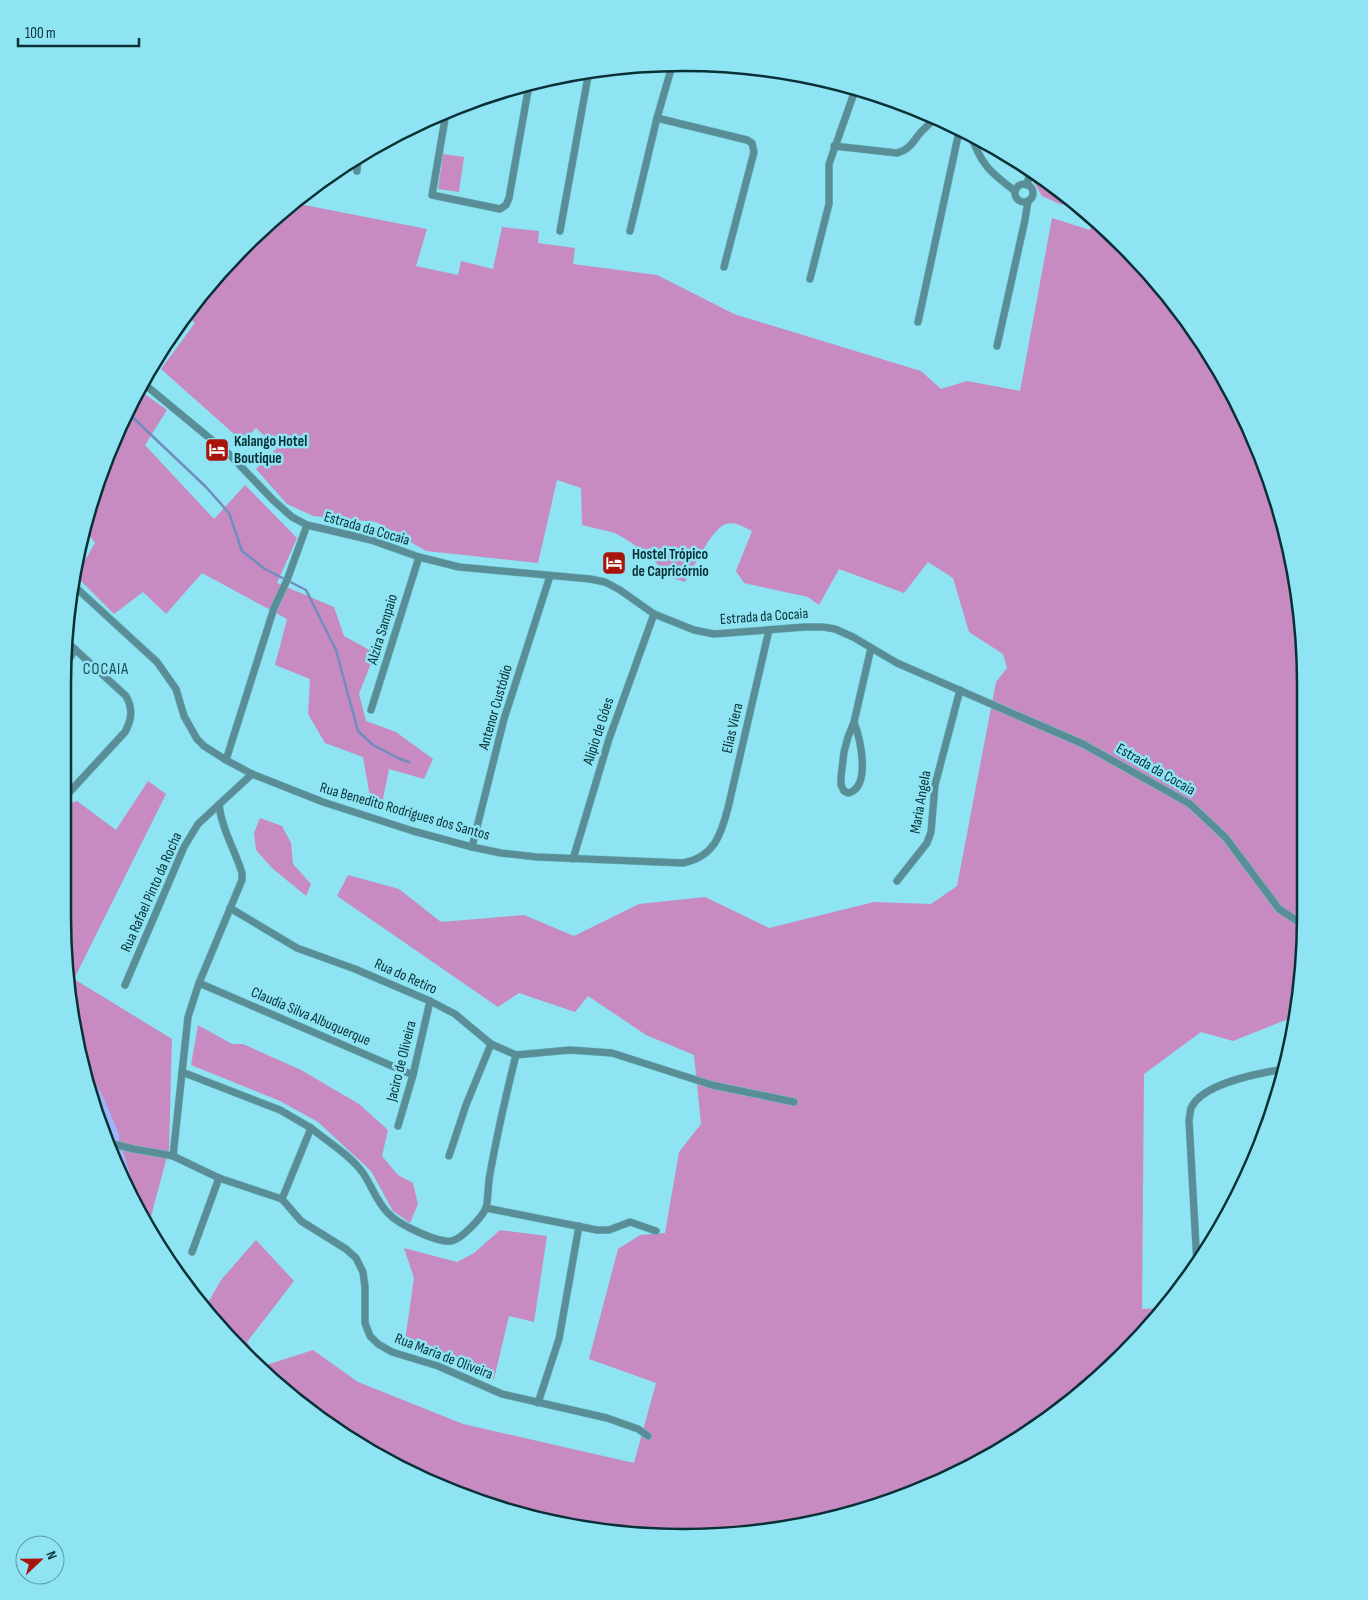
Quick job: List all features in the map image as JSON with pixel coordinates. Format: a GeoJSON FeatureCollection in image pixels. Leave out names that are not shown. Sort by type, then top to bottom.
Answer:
{"type":"FeatureCollection","features":[{"type":"Feature","properties":{"kind":"street"},"geometry":{"type":"LineString","coordinates":[[630,231],[657,118],[670,72]]}},
{"type":"Feature","properties":{"kind":"street"},"geometry":{"type":"LineString","coordinates":[[560,231],[588,79]]}},
{"type":"Feature","properties":{"kind":"street"},"geometry":{"type":"LineString","coordinates":[[445,120],[432,195],[500,209],[506,205],[509,198],[528,91]]}},
{"type":"Feature","properties":{"kind":"street"},"geometry":{"type":"LineString","coordinates":[[810,280],[829,204],[828,164],[853,95]]}},
{"type":"Feature","properties":{"kind":"street"},"geometry":{"type":"LineString","coordinates":[[657,118],[748,140],[753,146],[754,152],[724,267]]}},
{"type":"Feature","properties":{"kind":"street"},"geometry":{"type":"LineString","coordinates":[[834,146],[902,152],[910,147],[920,133],[930,123]]}},
{"type":"Feature","properties":{"kind":"street"},"geometry":{"type":"LineString","coordinates":[[918,322],[958,136]]}},
{"type":"Feature","properties":{"kind":"street"},"geometry":{"type":"LineString","coordinates":[[975,145],[982,160],[991,172],[1015,191]]}},
{"type":"Feature","properties":{"kind":"street"},"geometry":{"type":"LineString","coordinates":[[357,166],[357,171]]}},
{"type":"Feature","properties":{"kind":"street"},"geometry":{"type":"LineString","coordinates":[[1026,185],[1028,178]]}},
{"type":"Feature","properties":{"kind":"street"},"geometry":{"type":"LineString","coordinates":[[997,346],[1028,201],[1032,194],[1031,188],[1026,185],[1018,186],[1015,196],[1023,202],[1028,201]]}},
{"type":"Feature","properties":{"kind":"street","name":"Estrada da Cocaia"},"geometry":{"type":"LineString","coordinates":[[148,387],[230,455],[292,517],[307,525],[371,540],[418,557],[459,567],[605,582],[620,590],[654,614],[694,630],[714,634],[823,627],[853,636],[897,663],[1083,744],[1190,804],[1226,838],[1279,909],[1297,921]]}},
{"type":"Feature","properties":{"kind":"street"},"geometry":{"type":"LineString","coordinates":[[226,760],[274,608],[287,580],[307,525]]}},
{"type":"Feature","properties":{"kind":"street","name":"Alzira Sampaio"},"geometry":{"type":"LineString","coordinates":[[371,710],[418,557]]}},
{"type":"Feature","properties":{"kind":"street","name":"Antenor Custódio"},"geometry":{"type":"LineString","coordinates":[[472,847],[504,719],[550,576]]}},
{"type":"Feature","properties":{"kind":"street","name":"Rua Benedito Rodrigues dos Santos"},"geometry":{"type":"LineString","coordinates":[[78,590],[157,662],[176,689],[187,721],[198,739],[204,746],[226,760],[252,774],[323,802],[413,831],[472,847],[510,854],[573,859],[683,863],[700,857],[714,845],[721,833],[769,630]]}},
{"type":"Feature","properties":{"kind":"street","name":"Alipio de Góes"},"geometry":{"type":"LineString","coordinates":[[573,859],[609,739],[654,614]]}},
{"type":"Feature","properties":{"kind":"street"},"geometry":{"type":"LineString","coordinates":[[854,722],[860,736],[862,766],[861,776],[856,788],[853,792],[848,793],[844,792],[841,785],[841,777],[848,737],[854,722],[871,648]]}},
{"type":"Feature","properties":{"kind":"street"},"geometry":{"type":"LineString","coordinates":[[71,790],[124,732],[131,722],[132,712],[126,696],[75,649],[73,653]]}},
{"type":"Feature","properties":{"kind":"street","name":"Maria Angela"},"geometry":{"type":"LineString","coordinates":[[897,881],[927,842],[931,832],[935,786],[960,690]]}},
{"type":"Feature","properties":{"kind":"street","name":"Rua Rafael Pinto da Rocha"},"geometry":{"type":"LineString","coordinates":[[125,985],[184,847],[198,824],[220,806],[252,774]]}},
{"type":"Feature","properties":{"kind":"street"},"geometry":{"type":"LineString","coordinates":[[173,1156],[188,1017],[199,983],[242,880],[242,873],[220,817],[220,806]]}},
{"type":"Feature","properties":{"kind":"street","name":"Rua do Retiro"},"geometry":{"type":"LineString","coordinates":[[230,908],[298,948],[355,969],[455,1014],[491,1044],[516,1055],[570,1050],[612,1053],[712,1085],[794,1102]]}},
{"type":"Feature","properties":{"kind":"street","name":"Claudia Silva Albuquerque"},"geometry":{"type":"LineString","coordinates":[[199,983],[413,1075]]}},
{"type":"Feature","properties":{"kind":"street","name":"Jaciro de Oliveira"},"geometry":{"type":"LineString","coordinates":[[398,1126],[413,1075],[430,1002]]}},
{"type":"Feature","properties":{"kind":"street"},"geometry":{"type":"LineString","coordinates":[[449,1156],[466,1105],[491,1044]]}},
{"type":"Feature","properties":{"kind":"street"},"geometry":{"type":"LineString","coordinates":[[182,1072],[280,1110],[311,1128],[354,1162],[388,1214],[410,1229],[443,1241],[450,1241],[461,1237],[486,1208],[491,1166],[516,1055]]}},
{"type":"Feature","properties":{"kind":"street"},"geometry":{"type":"LineString","coordinates":[[1196,1252],[1189,1120],[1191,1109],[1203,1094],[1222,1085],[1255,1074],[1277,1070]]}},
{"type":"Feature","properties":{"kind":"street"},"geometry":{"type":"LineString","coordinates":[[116,1145],[173,1156],[219,1178],[282,1199],[311,1128]]}},
{"type":"Feature","properties":{"kind":"street"},"geometry":{"type":"LineString","coordinates":[[192,1252],[219,1178]]}},
{"type":"Feature","properties":{"kind":"street","name":"Rua Maria de Oliveira"},"geometry":{"type":"LineString","coordinates":[[282,1199],[301,1221],[346,1249],[356,1258],[363,1272],[365,1323],[370,1336],[378,1344],[392,1352],[438,1366],[502,1394],[607,1418],[638,1429],[648,1436]]}},
{"type":"Feature","properties":{"kind":"street"},"geometry":{"type":"LineString","coordinates":[[486,1208],[604,1230],[634,1222],[656,1231]]}},
{"type":"Feature","properties":{"kind":"street"},"geometry":{"type":"LineString","coordinates":[[538,1403],[559,1339],[579,1226]]}},
{"type":"Feature","properties":{"kind":"shaded area"},"geometry":{"type":"Polygon","coordinates":[[[443,154],[464,157],[459,192],[438,189],[443,154]]]}},
{"type":"Feature","properties":{"kind":"shaded area"},"geometry":{"type":"Polygon","coordinates":[[[1034,182],[1063,203],[1062,205],[1042,196],[1034,182]]]}},
{"type":"Feature","properties":{"kind":"shaded area"},"geometry":{"type":"Polygon","coordinates":[[[303,205],[427,229],[416,266],[458,275],[461,261],[493,269],[502,227],[539,231],[538,243],[575,248],[573,264],[657,275],[734,314],[921,371],[941,389],[967,381],[1020,391],[1052,218],[1090,230],[1091,226],[1145,280],[1193,344],[1215,378],[1234,413],[1264,487],[1276,525],[1285,564],[1292,604],[1297,684],[1297,916],[1295,956],[1288,1019],[1233,1041],[1201,1032],[1144,1074],[1142,1309],[1154,1308],[1088,1377],[1057,1402],[990,1447],[955,1466],[881,1496],[843,1508],[764,1524],[684,1529],[604,1524],[564,1517],[525,1508],[450,1482],[413,1466],[378,1447],[311,1402],[267,1365],[313,1350],[358,1382],[463,1424],[634,1463],[656,1383],[589,1359],[618,1249],[640,1235],[665,1233],[679,1152],[701,1124],[694,1055],[646,1035],[588,996],[575,1012],[519,993],[498,1007],[337,896],[348,875],[399,889],[441,922],[524,915],[574,936],[639,904],[705,897],[769,928],[874,902],[931,904],[957,886],[996,682],[1007,668],[1003,654],[969,632],[953,578],[928,562],[904,593],[839,569],[819,605],[808,597],[744,583],[736,571],[752,531],[743,526],[729,523],[720,527],[709,541],[685,582],[672,578],[632,543],[615,533],[582,525],[581,488],[557,480],[538,563],[426,551],[376,522],[313,516],[287,504],[256,469],[277,448],[256,428],[243,442],[161,369],[195,323],[192,320],[223,280],[280,223],[303,205]]]}},
{"type":"Feature","properties":{"kind":"shaded area"},"geometry":{"type":"Polygon","coordinates":[[[144,394],[167,410],[145,445],[214,519],[245,485],[297,538],[277,583],[334,607],[344,636],[375,653],[359,694],[366,721],[396,732],[433,759],[424,779],[389,769],[382,804],[371,802],[363,757],[325,743],[308,714],[310,679],[275,665],[287,619],[202,573],[166,614],[143,592],[114,614],[80,580],[83,564],[95,543],[90,535],[104,487],[134,413],[144,394]]]}},
{"type":"Feature","properties":{"kind":"shaded area"},"geometry":{"type":"Polygon","coordinates":[[[148,781],[166,794],[75,978],[71,916],[71,803],[77,801],[116,830],[148,781]]]}},
{"type":"Feature","properties":{"kind":"shaded area"},"geometry":{"type":"Polygon","coordinates":[[[260,818],[282,826],[291,843],[293,864],[311,884],[306,896],[272,868],[256,850],[254,833],[260,818]]]}},
{"type":"Feature","properties":{"kind":"shaded area"},"geometry":{"type":"Polygon","coordinates":[[[75,979],[172,1039],[169,1149],[151,1218],[134,1187],[118,1150],[116,1145],[118,1137],[113,1136],[92,1075],[83,1036],[75,979]]]}},
{"type":"Feature","properties":{"kind":"shaded area"},"geometry":{"type":"Polygon","coordinates":[[[198,1025],[232,1044],[243,1044],[301,1070],[359,1104],[388,1130],[382,1156],[398,1175],[413,1183],[418,1204],[410,1223],[393,1211],[371,1171],[318,1122],[280,1101],[191,1065],[198,1025]]]}},
{"type":"Feature","properties":{"kind":"shaded area"},"geometry":{"type":"Polygon","coordinates":[[[500,1230],[547,1236],[534,1322],[509,1316],[494,1379],[450,1362],[404,1348],[414,1278],[404,1248],[457,1262],[474,1253],[500,1230]]]}},
{"type":"Feature","properties":{"kind":"shaded area"},"geometry":{"type":"Polygon","coordinates":[[[256,1240],[294,1281],[247,1342],[253,1351],[208,1302],[221,1280],[256,1240]]]}},
{"type":"Feature","properties":{"kind":"waterway"},"geometry":{"type":"LineString","coordinates":[[132,417],[206,487],[229,513],[242,551],[265,569],[306,590],[336,650],[358,731],[373,745],[409,762]]}},
{"type":"Feature","properties":{"kind":"place","name":"Kalango Hotel Boutique"},"geometry":{"type":"Point","coordinates":[217,450]}},
{"type":"Feature","properties":{"kind":"place","name":"Hostel Trópico de Capricórnio"},"geometry":{"type":"Point","coordinates":[614,563]}},
{"type":"Feature","properties":{"kind":"district","name":"COCAIA"},"geometry":{"type":"Point","coordinates":[106,668]}}]}
